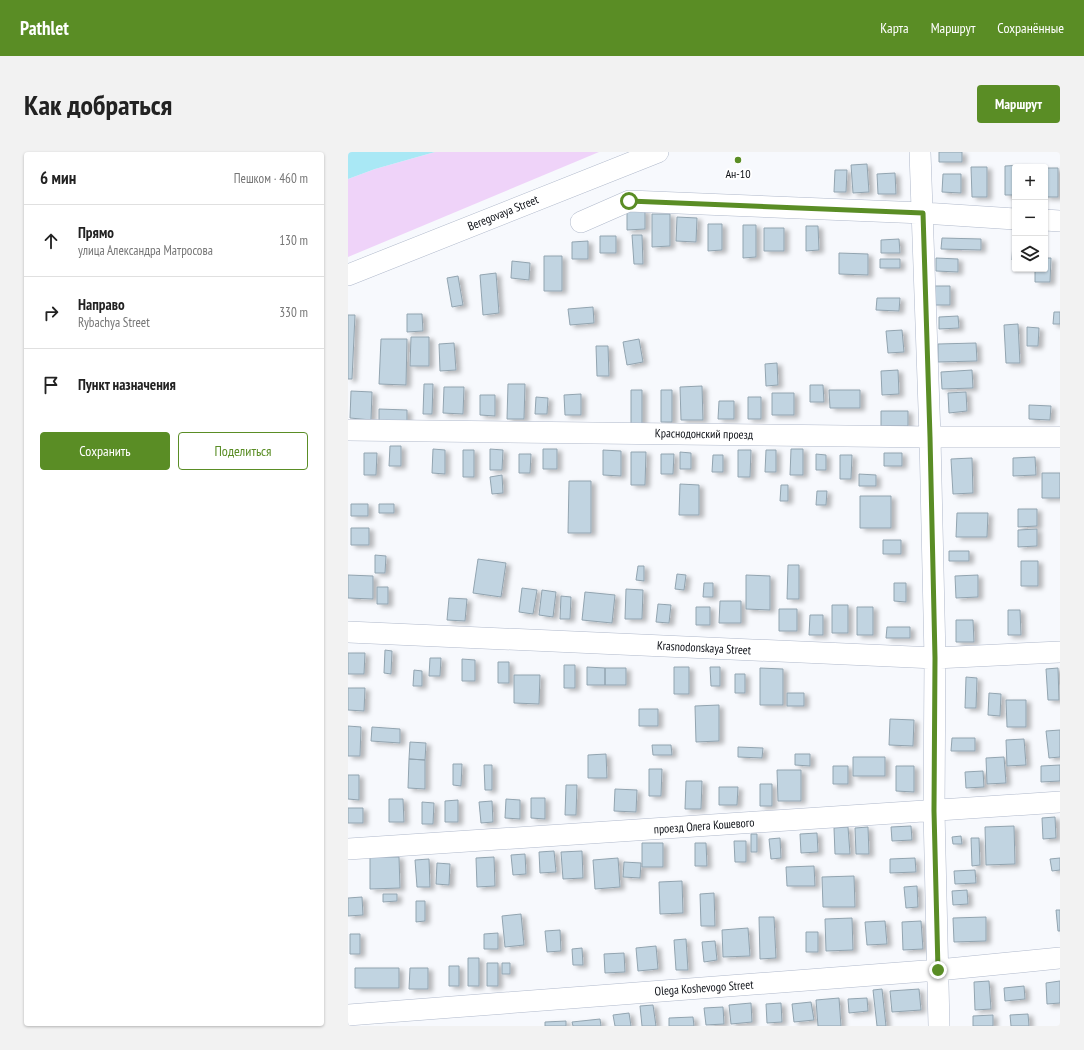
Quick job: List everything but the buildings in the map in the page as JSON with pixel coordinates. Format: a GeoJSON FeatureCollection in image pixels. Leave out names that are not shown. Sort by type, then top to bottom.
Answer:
{"type":"FeatureCollection","features":[{"type":"Feature","properties":{"kind":"street","name":"Beregovaya Street"},"geometry":{"type":"LineString","coordinates":[[348,275],[658,152]]}},
{"type":"Feature","properties":{"kind":"street"},"geometry":{"type":"LineString","coordinates":[[920,152],[930,437],[935,658],[934,811],[939,1026]]}},
{"type":"Feature","properties":{"kind":"street"},"geometry":{"type":"LineString","coordinates":[[581,222],[629,201],[923,213],[1012,219]]}},
{"type":"Feature","properties":{"kind":"street"},"geometry":{"type":"LineString","coordinates":[[1048,220],[1060,221]]}},
{"type":"Feature","properties":{"kind":"street","name":"Краснодонский проезд"},"geometry":{"type":"LineString","coordinates":[[348,430],[930,437],[1060,437]]}},
{"type":"Feature","properties":{"kind":"street","name":"Krasnodonskaya Street"},"geometry":{"type":"LineString","coordinates":[[348,632],[935,658],[1060,652]]}},
{"type":"Feature","properties":{"kind":"street","name":"проезд Олега Кошевого"},"geometry":{"type":"LineString","coordinates":[[348,849],[1060,802]]}},
{"type":"Feature","properties":{"kind":"street","name":"Olega Koshevogo Street"},"geometry":{"type":"LineString","coordinates":[[348,1015],[938,970],[1060,958]]}},
{"type":"Feature","properties":{"kind":"shaded area"},"geometry":{"type":"Polygon","coordinates":[[[435,152],[599,152],[348,257],[348,179],[375,169],[435,152]]]}},
{"type":"Feature","properties":{"kind":"water"},"geometry":{"type":"Polygon","coordinates":[[[348,152],[435,152],[375,169],[348,179],[348,152]]]}},
{"type":"Feature","properties":{"kind":"place","name":"Ан-10"},"geometry":{"type":"Point","coordinates":[738,160]}},
{"type":"Feature","properties":{"kind":"route"},"geometry":{"type":"LineString","coordinates":[[629,201],[923,213],[935,658],[934,811],[938,970]]}}]}
